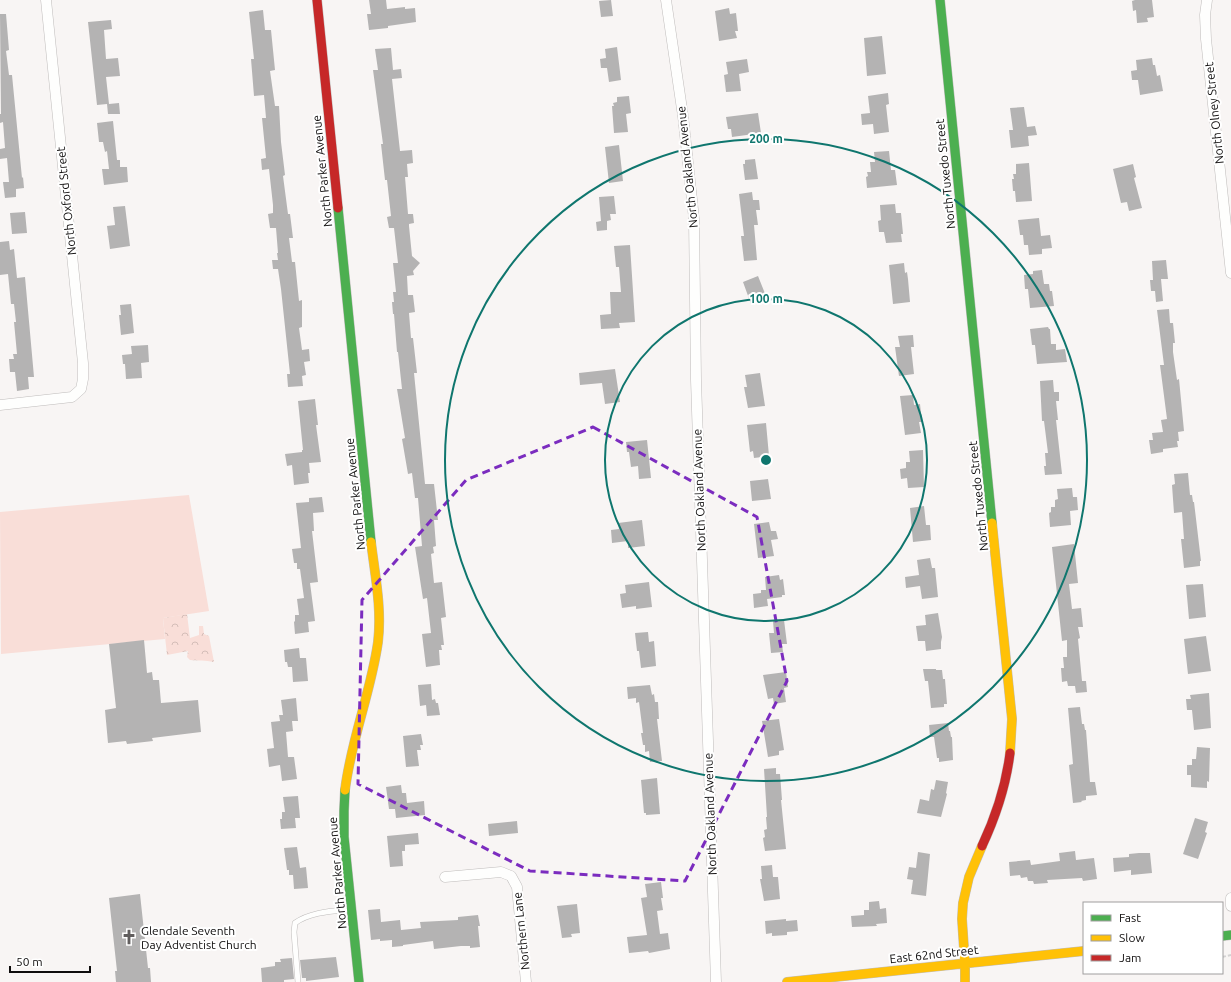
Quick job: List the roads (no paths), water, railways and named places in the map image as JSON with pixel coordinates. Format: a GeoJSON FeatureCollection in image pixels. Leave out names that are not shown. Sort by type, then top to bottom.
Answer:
{"type":"FeatureCollection","features":[{"type":"Feature","properties":{"kind":"street","name":"North Oxford Street"},"geometry":{"type":"LineString","coordinates":[[0,405],[72,397],[81,389],[83,379],[83,363],[46,0]]}},
{"type":"Feature","properties":{"kind":"street","name":"North Parker Avenue"},"geometry":{"type":"LineString","coordinates":[[317,0],[379,619],[379,639],[376,664],[352,751],[345,795],[344,831],[359,982]]}},
{"type":"Feature","properties":{"kind":"street","name":"North Oakland Avenue"},"geometry":{"type":"LineString","coordinates":[[666,0],[683,116],[694,219],[696,388],[716,982]]}},
{"type":"Feature","properties":{"kind":"street","name":"North Tuxedo Street"},"geometry":{"type":"LineString","coordinates":[[940,0],[1012,719],[1008,769],[1001,798],[991,827],[967,883],[963,901],[962,922],[966,963],[964,982]]}},
{"type":"Feature","properties":{"kind":"street","name":"North Olney Street"},"geometry":{"type":"LineString","coordinates":[[1207,0],[1205,15],[1206,35],[1231,273]]}},
{"type":"Feature","properties":{"kind":"street","name":"Northern Lane"},"geometry":{"type":"LineString","coordinates":[[445,878],[501,872],[511,876],[516,887],[526,982]]}},
{"type":"Feature","properties":{"kind":"street"},"geometry":{"type":"LineString","coordinates":[[1231,898],[1231,906]]}},
{"type":"Feature","properties":{"kind":"street","name":"East 62nd Street"},"geometry":{"type":"LineString","coordinates":[[787,982],[1083,951]]}},
{"type":"Feature","properties":{"kind":"lane"},"geometry":{"type":"LineString","coordinates":[[298,982],[294,932],[295,923],[302,918],[351,909]]}},
{"type":"Feature","properties":{"kind":"place","name":"Glendale Seventh Day Adventist Church"},"geometry":{"type":"Point","coordinates":[129,937]}}]}
